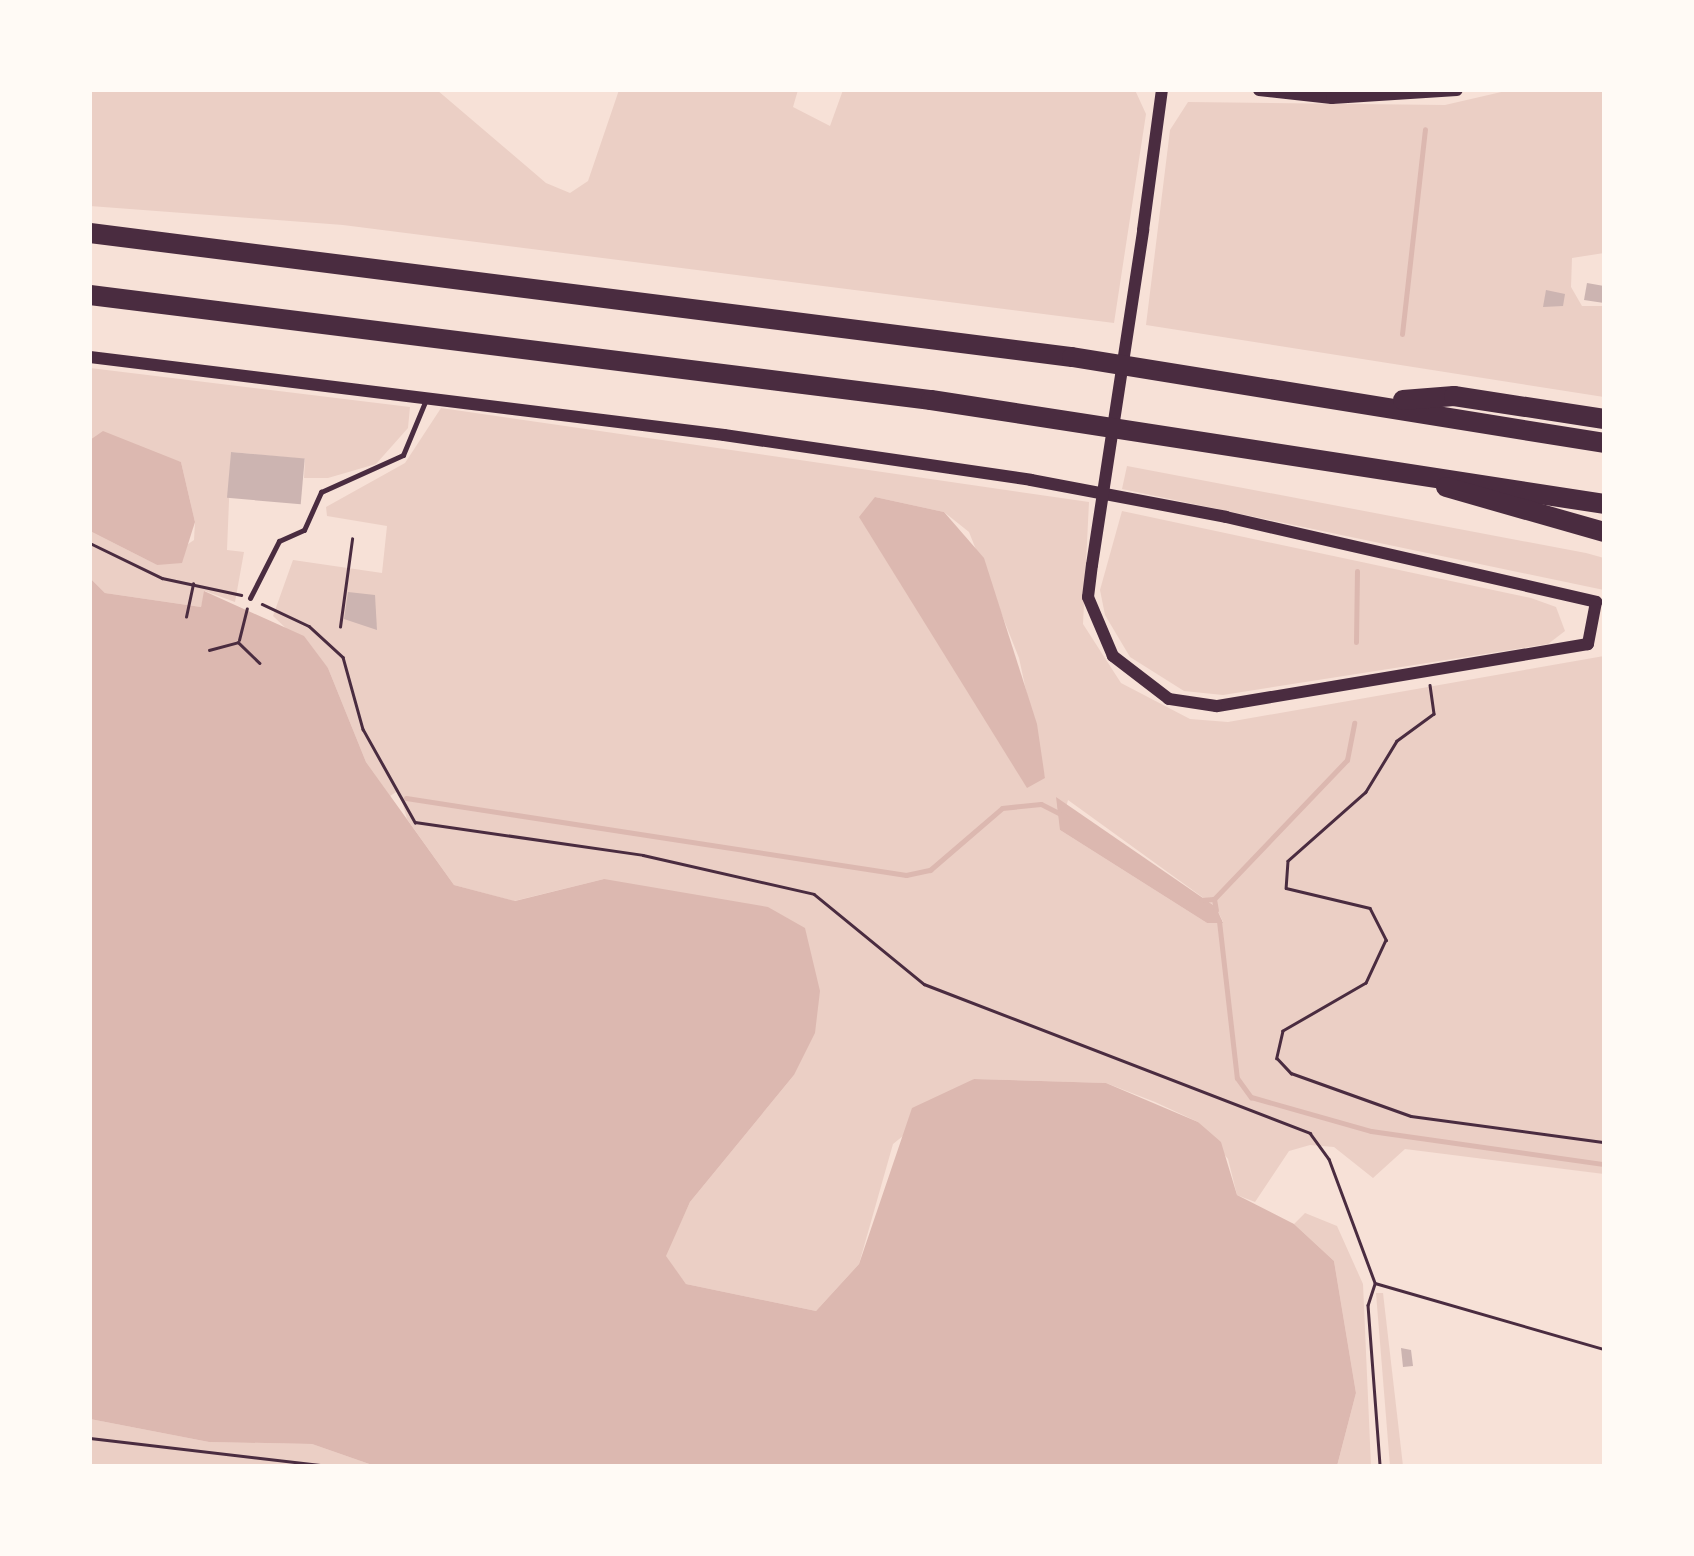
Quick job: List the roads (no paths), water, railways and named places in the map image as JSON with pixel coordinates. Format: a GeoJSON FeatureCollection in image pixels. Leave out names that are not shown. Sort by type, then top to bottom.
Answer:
{"type":"FeatureCollection","features":[{"type":"Feature","properties":{"kind":"highway"},"geometry":{"type":"LineString","coordinates":[[90,232],[1374,402],[1604,443]]}},
{"type":"Feature","properties":{"kind":"highway"},"geometry":{"type":"LineString","coordinates":[[90,295],[598,354],[1387,467],[1604,504]]}},
{"type":"Feature","properties":{"kind":"highway"},"geometry":{"type":"LineString","coordinates":[[1374,402],[1454,396],[1560,414],[1604,417]]}},
{"type":"Feature","properties":{"kind":"highway"},"geometry":{"type":"LineString","coordinates":[[1387,467],[1604,532]]}},
{"type":"Feature","properties":{"kind":"street"},"geometry":{"type":"LineString","coordinates":[[90,357],[1031,480],[1596,602],[1588,644],[1263,702],[1169,699],[1140,682],[1096,628],[1092,566],[1143,230],[1162,90]]}},
{"type":"Feature","properties":{"kind":"street"},"geometry":{"type":"LineString","coordinates":[[1260,90],[1332,98],[1458,90]]}},
{"type":"Feature","properties":{"kind":"lane"},"geometry":{"type":"LineString","coordinates":[[250,598],[279,540],[304,530],[321,492],[403,455],[426,398]]}},
{"type":"Feature","properties":{"kind":"waterway"},"geometry":{"type":"LineString","coordinates":[[1402,334],[1425,129]]}},
{"type":"Feature","properties":{"kind":"waterway"},"geometry":{"type":"LineString","coordinates":[[1356,642],[1357,571]]}},
{"type":"Feature","properties":{"kind":"waterway"},"geometry":{"type":"LineString","coordinates":[[1214,899],[1347,760],[1354,723]]}},
{"type":"Feature","properties":{"kind":"waterway"},"geometry":{"type":"LineString","coordinates":[[406,798],[906,875],[930,870],[1002,808],[1041,804],[1065,816]]}},
{"type":"Feature","properties":{"kind":"waterway"},"geometry":{"type":"LineString","coordinates":[[1201,900],[1214,899],[1216,910]]}},
{"type":"Feature","properties":{"kind":"waterway"},"geometry":{"type":"LineString","coordinates":[[1219,921],[1237,1078],[1251,1097],[1371,1131],[1604,1164]]}}]}
